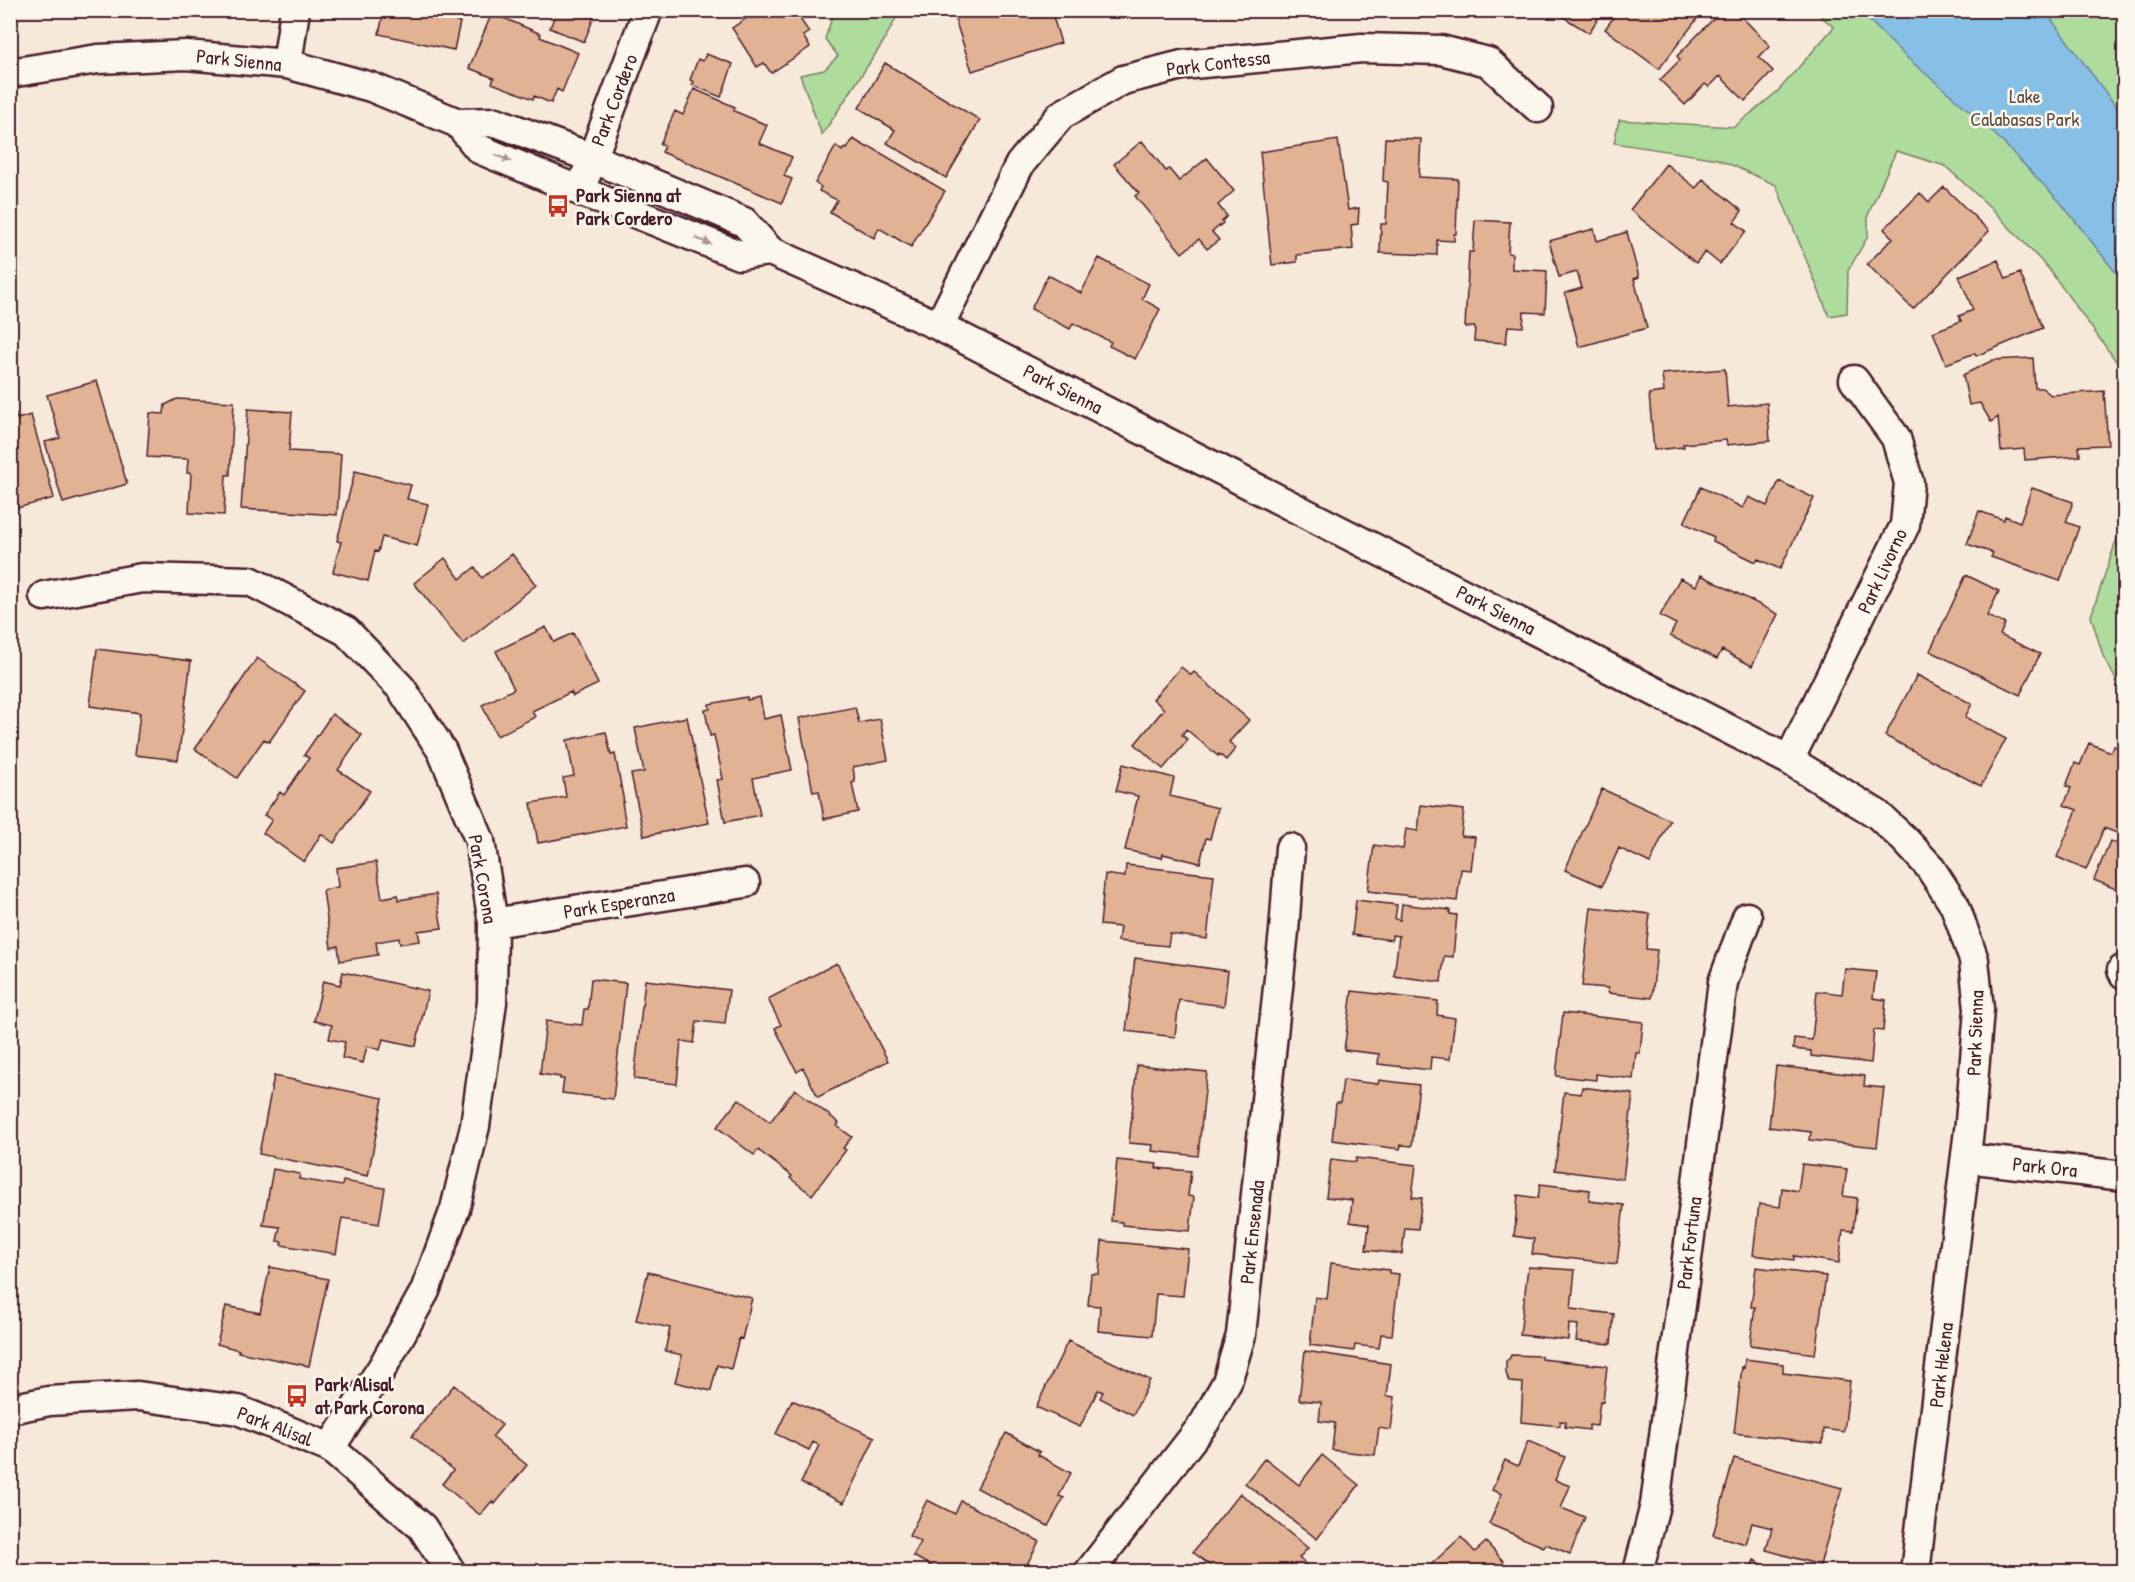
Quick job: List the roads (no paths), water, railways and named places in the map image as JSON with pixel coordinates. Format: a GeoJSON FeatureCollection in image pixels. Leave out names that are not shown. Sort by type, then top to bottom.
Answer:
{"type":"FeatureCollection","features":[{"type":"Feature","properties":{"kind":"street"},"geometry":{"type":"LineString","coordinates":[[287,64],[295,10]]}},
{"type":"Feature","properties":{"kind":"street","name":"Park Cordero"},"geometry":{"type":"LineString","coordinates":[[580,190],[648,10]]}},
{"type":"Feature","properties":{"kind":"street","name":"Park Contessa"},"geometry":{"type":"LineString","coordinates":[[939,326],[1020,164],[1061,115],[1123,80],[1182,65],[1362,48],[1441,50],[1488,62],[1538,108]]}},
{"type":"Feature","properties":{"kind":"street","name":"Park Sienna"},"geometry":{"type":"LineString","coordinates":[[10,73],[98,59],[186,55],[287,64],[371,87],[458,123],[496,122],[592,158],[744,222],[770,251],[939,326],[1790,760],[1884,821],[1929,866],[1955,906],[1974,960],[1979,1009],[1966,1158]]}},
{"type":"Feature","properties":{"kind":"street","name":"Park Sienna"},"geometry":{"type":"LineString","coordinates":[[458,123],[479,148],[580,190],[739,255],[770,251]]}},
{"type":"Feature","properties":{"kind":"street","name":"Park Livorno"},"geometry":{"type":"LineString","coordinates":[[1790,760],[1905,525],[1909,483],[1896,438],[1854,380]]}},
{"type":"Feature","properties":{"kind":"street","name":"Park Corona"},"geometry":{"type":"LineString","coordinates":[[44,596],[142,578],[250,581],[346,632],[401,688],[442,751],[480,841],[493,923],[492,1002],[475,1126],[455,1209],[425,1291],[382,1368],[330,1448]]}},
{"type":"Feature","properties":{"kind":"street","name":"Park Ensenada"},"geometry":{"type":"LineString","coordinates":[[1089,1572],[1205,1422],[1227,1382],[1241,1335],[1284,932],[1290,848]]}},
{"type":"Feature","properties":{"kind":"street","name":"Park Esperanza"},"geometry":{"type":"LineString","coordinates":[[493,923],[745,883]]}},
{"type":"Feature","properties":{"kind":"street","name":"Park Fortuna"},"geometry":{"type":"LineString","coordinates":[[1638,1572],[1655,1505],[1723,982],[1747,917]]}},
{"type":"Feature","properties":{"kind":"street","name":"Park Ora"},"geometry":{"type":"LineString","coordinates":[[1966,1158],[2124,1176]]}},
{"type":"Feature","properties":{"kind":"street","name":"Park Helena"},"geometry":{"type":"LineString","coordinates":[[1915,1572],[1966,1158]]}},
{"type":"Feature","properties":{"kind":"street","name":"Park Alisal"},"geometry":{"type":"LineString","coordinates":[[10,1409],[49,1401],[138,1396],[238,1410],[330,1448],[422,1527],[451,1572]]}},
{"type":"Feature","properties":{"kind":"water"},"geometry":{"type":"Polygon","coordinates":[[[1860,11],[2045,11],[2124,117],[2124,283],[2061,203],[1987,126],[1905,56],[1860,11]]]}},
{"type":"Feature","properties":{"kind":"place","name":"Park Sienna at Park Cordero"},"geometry":{"type":"Point","coordinates":[558,206]}},
{"type":"Feature","properties":{"kind":"place","name":"Park Alisal at Park Corona"},"geometry":{"type":"Point","coordinates":[297,1396]}},
{"type":"Feature","properties":{"kind":"park label","name":"Lake Calabasas Park"},"geometry":{"type":"Point","coordinates":[2025,108]}}]}
